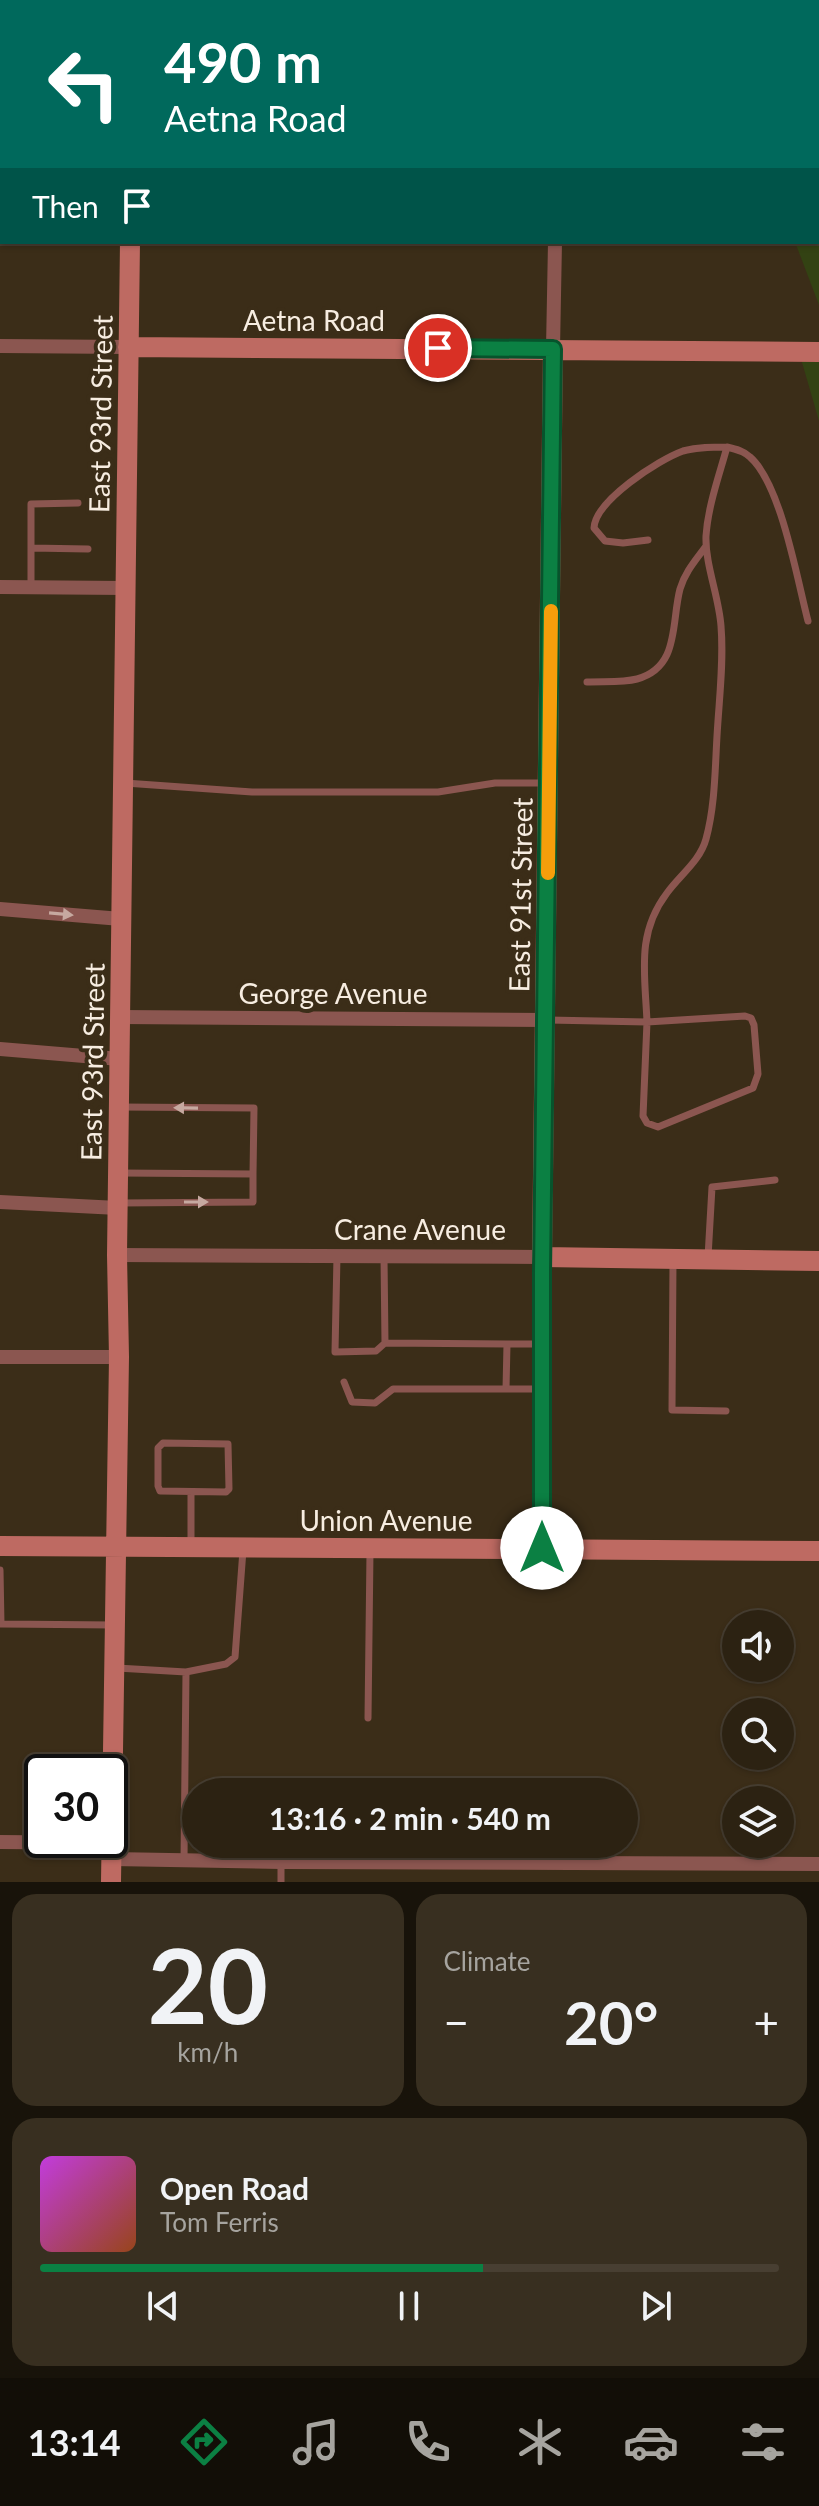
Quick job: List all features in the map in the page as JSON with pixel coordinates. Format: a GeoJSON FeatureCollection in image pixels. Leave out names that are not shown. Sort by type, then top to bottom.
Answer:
{"type":"FeatureCollection","features":[{"type":"Feature","properties":{"kind":"main road","name":"East 93rd Street"},"geometry":{"type":"LineString","coordinates":[[114,1754],[130,244]]}},
{"type":"Feature","properties":{"kind":"main road","name":"Aetna Road"},"geometry":{"type":"LineString","coordinates":[[128,347],[819,352]]}},
{"type":"Feature","properties":{"kind":"main road","name":"East 91st Street"},"geometry":{"type":"LineString","coordinates":[[542,1257],[553,349]]}},
{"type":"Feature","properties":{"kind":"main road","name":"Crane Avenue"},"geometry":{"type":"LineString","coordinates":[[542,1257],[819,1261]]}},
{"type":"Feature","properties":{"kind":"main road","name":"Union Avenue"},"geometry":{"type":"LineString","coordinates":[[0,1546],[819,1551]]}},
{"type":"Feature","properties":{"kind":"main road","name":"East 93rd Street"},"geometry":{"type":"LineString","coordinates":[[111,1882],[112,1858]]}},
{"type":"Feature","properties":{"kind":"street","name":"East 91st Street"},"geometry":{"type":"LineString","coordinates":[[553,349],[555,244]]}},
{"type":"Feature","properties":{"kind":"street","name":"Aetna Road"},"geometry":{"type":"LineString","coordinates":[[0,346],[128,347]]}},
{"type":"Feature","properties":{"kind":"street"},"geometry":{"type":"LineString","coordinates":[[0,587],[126,588]]}},
{"type":"Feature","properties":{"kind":"street"},"geometry":{"type":"LineString","coordinates":[[0,909],[121,919]]}},
{"type":"Feature","properties":{"kind":"street","name":"George Avenue"},"geometry":{"type":"LineString","coordinates":[[120,1017],[546,1020]]}},
{"type":"Feature","properties":{"kind":"street"},"geometry":{"type":"LineString","coordinates":[[0,1049],[120,1059]]}},
{"type":"Feature","properties":{"kind":"street"},"geometry":{"type":"LineString","coordinates":[[0,1202],[118,1206]]}},
{"type":"Feature","properties":{"kind":"street","name":"Crane Avenue"},"geometry":{"type":"LineString","coordinates":[[117,1255],[542,1257]]}},
{"type":"Feature","properties":{"kind":"street","name":"East 91st Street"},"geometry":{"type":"LineString","coordinates":[[542,1257],[542,1548]]}},
{"type":"Feature","properties":{"kind":"street"},"geometry":{"type":"LineString","coordinates":[[0,1357],[119,1357]]}},
{"type":"Feature","properties":{"kind":"street"},"geometry":{"type":"LineString","coordinates":[[0,1842],[24,1844]]}},
{"type":"Feature","properties":{"kind":"street"},"geometry":{"type":"LineString","coordinates":[[128,1853],[184,1860],[281,1862],[819,1864]]}},
{"type":"Feature","properties":{"kind":"lane"},"geometry":{"type":"LineString","coordinates":[[546,1020],[647,1022],[745,1016],[751,1018],[757,1082],[746,1093],[658,1127],[647,1123],[643,1116],[647,1022],[646,931],[654,913],[693,863],[705,842],[712,809],[722,630],[718,596],[706,546],[711,504],[727,447]]}},
{"type":"Feature","properties":{"kind":"lane"},"geometry":{"type":"LineString","coordinates":[[648,540],[605,541],[594,528],[594,519],[623,490],[665,459],[693,449],[727,447],[744,452],[752,457],[775,498],[808,621]]}},
{"type":"Feature","properties":{"kind":"lane"},"geometry":{"type":"LineString","coordinates":[[31,587],[31,504],[78,503]]}},
{"type":"Feature","properties":{"kind":"lane"},"geometry":{"type":"LineString","coordinates":[[587,682],[635,679],[655,672],[666,659],[674,636],[679,593],[686,572],[706,546]]}},
{"type":"Feature","properties":{"kind":"lane"},"geometry":{"type":"LineString","coordinates":[[31,548],[88,549]]}},
{"type":"Feature","properties":{"kind":"lane"},"geometry":{"type":"LineString","coordinates":[[123,783],[267,792],[438,792],[495,783],[549,783]]}},
{"type":"Feature","properties":{"kind":"lane"},"geometry":{"type":"LineString","coordinates":[[118,1206],[253,1202],[254,1108],[119,1107]]}},
{"type":"Feature","properties":{"kind":"lane"},"geometry":{"type":"LineString","coordinates":[[118,1173],[253,1174]]}},
{"type":"Feature","properties":{"kind":"lane"},"geometry":{"type":"LineString","coordinates":[[708,1259],[712,1187],[775,1180]]}},
{"type":"Feature","properties":{"kind":"lane"},"geometry":{"type":"LineString","coordinates":[[337,1256],[335,1352],[376,1351],[385,1343],[541,1344]]}},
{"type":"Feature","properties":{"kind":"lane"},"geometry":{"type":"LineString","coordinates":[[384,1256],[385,1343]]}},
{"type":"Feature","properties":{"kind":"lane"},"geometry":{"type":"LineString","coordinates":[[673,1259],[672,1410],[726,1411]]}},
{"type":"Feature","properties":{"kind":"lane"},"geometry":{"type":"LineString","coordinates":[[506,1389],[507,1344]]}},
{"type":"Feature","properties":{"kind":"lane"},"geometry":{"type":"LineString","coordinates":[[344,1382],[352,1402],[375,1403],[393,1389],[542,1389]]}},
{"type":"Feature","properties":{"kind":"lane"},"geometry":{"type":"LineString","coordinates":[[159,1444],[228,1444],[229,1489],[226,1492],[191,1492],[160,1491],[159,1444]]}},
{"type":"Feature","properties":{"kind":"lane"},"geometry":{"type":"LineString","coordinates":[[191,1492],[191,1547]]}},
{"type":"Feature","properties":{"kind":"lane"},"geometry":{"type":"LineString","coordinates":[[116,1668],[186,1672],[226,1664],[235,1657],[243,1548]]}},
{"type":"Feature","properties":{"kind":"lane"},"geometry":{"type":"LineString","coordinates":[[368,1718],[370,1548]]}},
{"type":"Feature","properties":{"kind":"lane"},"geometry":{"type":"LineString","coordinates":[[0,1570],[1,1624],[116,1625]]}},
{"type":"Feature","properties":{"kind":"lane"},"geometry":{"type":"LineString","coordinates":[[184,1860],[186,1672]]}},
{"type":"Feature","properties":{"kind":"lane"},"geometry":{"type":"LineString","coordinates":[[281,1862],[281,1882]]}},
{"type":"Feature","properties":{"kind":"green space"},"geometry":{"type":"Polygon","coordinates":[[[796,244],[819,244],[819,305],[796,244]]]}},
{"type":"Feature","properties":{"kind":"green space"},"geometry":{"type":"Polygon","coordinates":[[[799,352],[819,352],[819,421],[799,352]]]}},
{"type":"Feature","properties":{"kind":"slow traffic"},"geometry":{"type":"LineString","coordinates":[[548,873],[551,611]]}},
{"type":"Feature","properties":{"kind":"route"},"geometry":{"type":"LineString","coordinates":[[438,348],[553,349],[542,1273],[542,1548]]}}]}
